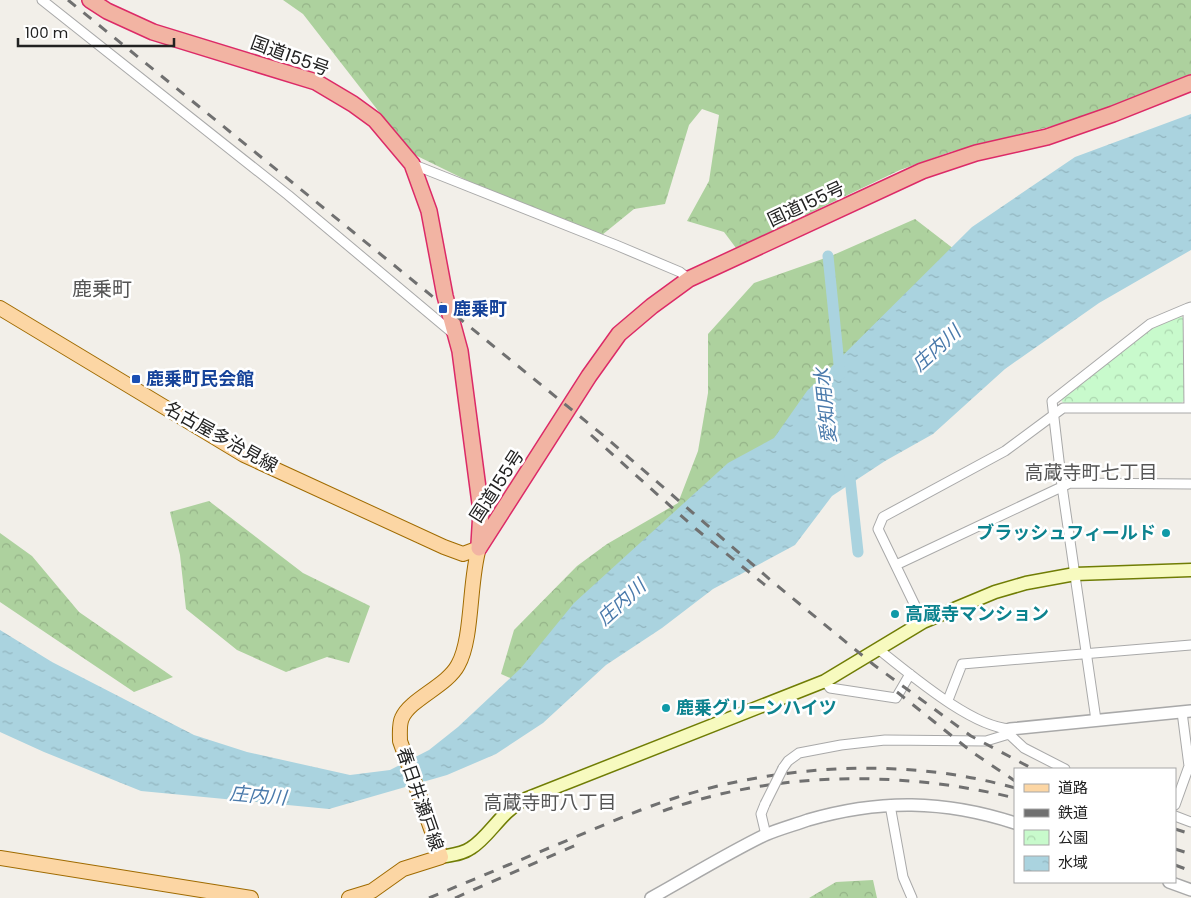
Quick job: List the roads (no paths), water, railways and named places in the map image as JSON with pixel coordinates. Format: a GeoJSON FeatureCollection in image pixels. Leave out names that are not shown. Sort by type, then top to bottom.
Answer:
{"type":"FeatureCollection","features":[{"type":"Feature","properties":{"kind":"highway","name":"国道155号"},"geometry":{"type":"LineString","coordinates":[[90,0],[107,11],[153,32],[316,82],[354,104],[375,120],[412,164],[429,211],[445,296],[460,351],[480,511],[479,548]]}},
{"type":"Feature","properties":{"kind":"highway","name":"国道155号"},"geometry":{"type":"LineString","coordinates":[[479,548],[589,376],[619,334],[652,306],[690,279],[922,171],[976,153],[1047,137],[1113,114],[1191,83]]}},
{"type":"Feature","properties":{"kind":"main road","name":"名古屋多治見線"},"geometry":{"type":"LineString","coordinates":[[0,308],[244,455],[444,547],[463,554],[479,548]]}},
{"type":"Feature","properties":{"kind":"main road","name":"春日井瀬戸線"},"geometry":{"type":"LineString","coordinates":[[349,898],[372,891],[403,869],[441,857],[400,741],[402,717],[409,708],[446,679],[458,666],[464,649],[474,562],[479,548]]}},
{"type":"Feature","properties":{"kind":"main road"},"geometry":{"type":"LineString","coordinates":[[441,857],[473,848],[502,815],[523,800],[825,681],[923,622],[995,592],[1026,583],[1075,574],[1191,570]]}},
{"type":"Feature","properties":{"kind":"main road"},"geometry":{"type":"LineString","coordinates":[[0,858],[251,898]]}},
{"type":"Feature","properties":{"kind":"street"},"geometry":{"type":"LineString","coordinates":[[42,0],[346,242],[455,336]]}},
{"type":"Feature","properties":{"kind":"street"},"geometry":{"type":"LineString","coordinates":[[412,164],[616,245],[680,272],[690,279]]}},
{"type":"Feature","properties":{"kind":"street"},"geometry":{"type":"LineString","coordinates":[[923,622],[878,529],[883,516],[1004,451],[1053,414],[1063,408],[1190,408],[1190,307],[1150,324],[1052,401],[1053,414],[1062,486],[1096,720]]}},
{"type":"Feature","properties":{"kind":"street"},"geometry":{"type":"LineString","coordinates":[[896,565],[1070,483],[1191,484]]}},
{"type":"Feature","properties":{"kind":"street"},"geometry":{"type":"LineString","coordinates":[[948,700],[962,664],[1086,652],[1191,645]]}},
{"type":"Feature","properties":{"kind":"street"},"geometry":{"type":"LineString","coordinates":[[878,649],[948,700],[987,725],[1010,731],[1024,748],[1063,768]]}},
{"type":"Feature","properties":{"kind":"street"},"geometry":{"type":"LineString","coordinates":[[825,681],[830,688],[896,698],[910,674]]}},
{"type":"Feature","properties":{"kind":"street"},"geometry":{"type":"LineString","coordinates":[[766,834],[761,814],[765,804],[783,768],[788,761],[799,753],[841,745],[885,740],[986,741],[1010,731],[1187,711],[1190,766],[1176,802]]}},
{"type":"Feature","properties":{"kind":"street"},"geometry":{"type":"LineString","coordinates":[[890,805],[903,877],[912,898]]}},
{"type":"Feature","properties":{"kind":"street"},"geometry":{"type":"LineString","coordinates":[[651,898],[766,834],[822,816],[890,805],[954,807],[979,811],[1014,823]]}},
{"type":"Feature","properties":{"kind":"street"},"geometry":{"type":"LineString","coordinates":[[1176,816],[1191,822]]}},
{"type":"Feature","properties":{"kind":"street"},"geometry":{"type":"LineString","coordinates":[[1172,883],[1191,890]]}},
{"type":"Feature","properties":{"kind":"water","name":"庄内川"},"geometry":{"type":"Polygon","coordinates":[[[1191,114],[1191,250],[1099,303],[1005,369],[933,434],[885,461],[832,496],[795,545],[713,589],[662,628],[606,665],[543,723],[496,754],[447,775],[329,809],[141,791],[0,732],[0,630],[52,662],[194,735],[247,752],[350,775],[390,770],[429,750],[458,727],[521,668],[574,603],[728,463],[774,438],[807,391],[972,227],[1075,157],[1191,114]]]}},
{"type":"Feature","properties":{"kind":"waterway","name":"愛知用水"},"geometry":{"type":"LineString","coordinates":[[828,256],[840,374]]}},
{"type":"Feature","properties":{"kind":"waterway","name":"愛知用水"},"geometry":{"type":"LineString","coordinates":[[849,469],[858,552]]}},
{"type":"Feature","properties":{"kind":"railway"},"geometry":{"type":"LineString","coordinates":[[68,0],[604,436],[774,583],[874,665],[971,736],[1031,768]]}},
{"type":"Feature","properties":{"kind":"railway"},"geometry":{"type":"LineString","coordinates":[[591,435],[696,529],[765,585]]}},
{"type":"Feature","properties":{"kind":"railway"},"geometry":{"type":"LineString","coordinates":[[897,692],[972,752],[1014,780]]}},
{"type":"Feature","properties":{"kind":"railway"},"geometry":{"type":"LineString","coordinates":[[429,898],[649,807],[716,787],[758,778],[844,769],[888,769],[931,772],[973,778],[1014,788]]}},
{"type":"Feature","properties":{"kind":"railway"},"geometry":{"type":"LineString","coordinates":[[663,811],[749,788],[793,782],[838,779],[883,779],[927,783],[1014,798]]}},
{"type":"Feature","properties":{"kind":"railway"},"geometry":{"type":"LineString","coordinates":[[1176,829],[1191,834]]}},
{"type":"Feature","properties":{"kind":"railway"},"geometry":{"type":"LineString","coordinates":[[455,898],[583,842]]}},
{"type":"Feature","properties":{"kind":"railway"},"geometry":{"type":"LineString","coordinates":[[1176,849],[1191,854]]}},
{"type":"Feature","properties":{"kind":"railway"},"geometry":{"type":"LineString","coordinates":[[1176,865],[1191,871]]}},
{"type":"Feature","properties":{"kind":"place","name":"鹿乗町"},"geometry":{"type":"Point","coordinates":[443,309]}},
{"type":"Feature","properties":{"kind":"place","name":"鹿乗町民会館"},"geometry":{"type":"Point","coordinates":[136,379]}},
{"type":"Feature","properties":{"kind":"place","name":"ブラッシュフィールド"},"geometry":{"type":"Point","coordinates":[1166,533]}},
{"type":"Feature","properties":{"kind":"place","name":"高蔵寺マンション"},"geometry":{"type":"Point","coordinates":[895,614]}},
{"type":"Feature","properties":{"kind":"place","name":"鹿乗グリーンハイツ"},"geometry":{"type":"Point","coordinates":[666,708]}},
{"type":"Feature","properties":{"kind":"district","name":"鹿乗町"},"geometry":{"type":"Point","coordinates":[102,289]}},
{"type":"Feature","properties":{"kind":"district","name":"高蔵寺町七丁目"},"geometry":{"type":"Point","coordinates":[1091,472]}},
{"type":"Feature","properties":{"kind":"district","name":"高蔵寺町八丁目"},"geometry":{"type":"Point","coordinates":[550,802]}}]}
